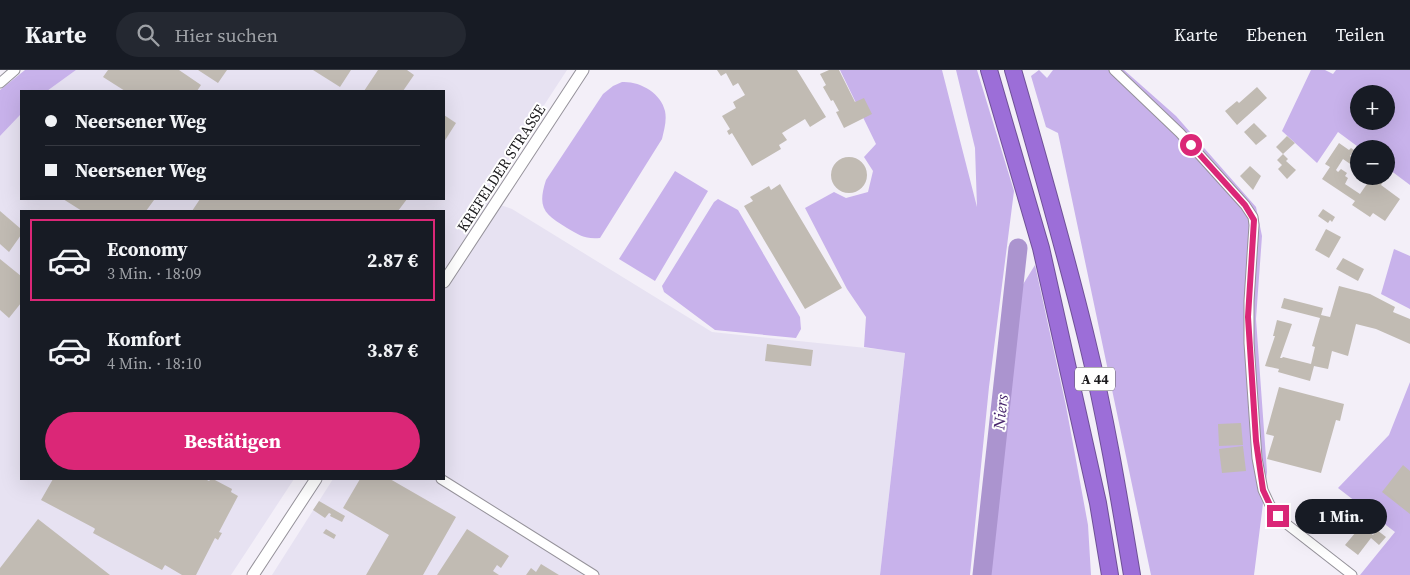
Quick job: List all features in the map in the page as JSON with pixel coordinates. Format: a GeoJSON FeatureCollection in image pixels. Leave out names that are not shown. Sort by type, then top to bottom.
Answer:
{"type":"FeatureCollection","features":[{"type":"Feature","properties":{"kind":"highway","name":"A 44"},"geometry":{"type":"LineString","coordinates":[[989,70],[1041,248],[1098,503],[1110,575]]}},
{"type":"Feature","properties":{"kind":"highway","name":"A 44"},"geometry":{"type":"LineString","coordinates":[[1013,70],[1047,185],[1087,342],[1112,456],[1132,575]]}},
{"type":"Feature","properties":{"kind":"highway"},"geometry":{"type":"LineString","coordinates":[[1098,503],[1100,575]]}},
{"type":"Feature","properties":{"kind":"street"},"geometry":{"type":"LineString","coordinates":[[0,83],[15,70]]}},
{"type":"Feature","properties":{"kind":"street","name":"KREFELDER STRASSE"},"geometry":{"type":"LineString","coordinates":[[445,280],[583,70]]}},
{"type":"Feature","properties":{"kind":"street"},"geometry":{"type":"LineString","coordinates":[[1114,70],[1180,133],[1245,205],[1253,217],[1249,343],[1257,458],[1263,490],[1270,505],[1284,522],[1352,575]]}},
{"type":"Feature","properties":{"kind":"street"},"geometry":{"type":"LineString","coordinates":[[253,575],[315,480]]}},
{"type":"Feature","properties":{"kind":"street"},"geometry":{"type":"LineString","coordinates":[[442,480],[594,575]]}},
{"type":"Feature","properties":{"kind":"shaded area"},"geometry":{"type":"Polygon","coordinates":[[[25,70],[76,70],[48,90],[20,90],[20,115],[0,136],[0,90],[25,70]]]}},
{"type":"Feature","properties":{"kind":"shaded area"},"geometry":{"type":"Polygon","coordinates":[[[76,70],[567,70],[483,199],[512,209],[712,332],[905,352],[880,575],[272,575],[332,480],[445,480],[445,210],[20,210],[20,480],[293,480],[231,575],[0,575],[0,136],[20,115],[20,200],[445,200],[445,90],[48,90],[76,70]]]}},
{"type":"Feature","properties":{"kind":"shaded area"},"geometry":{"type":"Polygon","coordinates":[[[840,70],[942,70],[977,207],[975,148],[956,70],[977,70],[1014,191],[989,387],[970,575],[880,575],[905,353],[864,347],[866,317],[847,289],[805,208],[834,192],[846,198],[868,192],[873,171],[864,157],[876,144],[840,70]]]}},
{"type":"Feature","properties":{"kind":"shaded area"},"geometry":{"type":"Polygon","coordinates":[[[1039,70],[1047,78],[1053,70],[1124,70],[1176,116],[1256,207],[1262,236],[1256,319],[1267,472],[1254,575],[1151,575],[1058,133],[1046,127],[1031,76],[1039,70]]]}},
{"type":"Feature","properties":{"kind":"shaded area"},"geometry":{"type":"Polygon","coordinates":[[[1311,70],[1325,70],[1333,74],[1336,70],[1410,70],[1410,185],[1395,174],[1395,140],[1350,141],[1338,132],[1317,163],[1282,131],[1311,70]]]}},
{"type":"Feature","properties":{"kind":"shaded area"},"geometry":{"type":"Polygon","coordinates":[[[622,82],[629,82],[649,89],[659,99],[666,115],[664,132],[662,139],[600,238],[586,237],[567,228],[548,214],[544,209],[543,190],[546,180],[603,94],[622,82]]]}},
{"type":"Feature","properties":{"kind":"shaded area"},"geometry":{"type":"Polygon","coordinates":[[[675,171],[708,191],[655,281],[619,259],[675,171]]]}},
{"type":"Feature","properties":{"kind":"shaded area"},"geometry":{"type":"Polygon","coordinates":[[[718,199],[738,210],[800,317],[801,329],[796,338],[715,330],[664,292],[662,286],[714,202],[718,199]]]}},
{"type":"Feature","properties":{"kind":"shaded area"},"geometry":{"type":"Polygon","coordinates":[[[1394,249],[1410,256],[1410,309],[1381,294],[1394,249]]]}},
{"type":"Feature","properties":{"kind":"shaded area"},"geometry":{"type":"Polygon","coordinates":[[[1035,265],[1066,406],[1088,525],[1091,575],[987,575],[1008,372],[1022,286],[1035,265]]]}},
{"type":"Feature","properties":{"kind":"shaded area"},"geometry":{"type":"Polygon","coordinates":[[[1410,382],[1410,575],[1360,575],[1395,532],[1338,488],[1389,435],[1410,382]]]}},
{"type":"Feature","properties":{"kind":"building"},"geometry":{"type":"Polygon","coordinates":[[[108,70],[179,70],[201,85],[198,90],[123,90],[103,77],[108,70]]]}},
{"type":"Feature","properties":{"kind":"building"},"geometry":{"type":"Polygon","coordinates":[[[198,70],[227,70],[218,83],[198,70]]]}},
{"type":"Feature","properties":{"kind":"building"},"geometry":{"type":"Polygon","coordinates":[[[313,70],[351,70],[340,87],[313,70]]]}},
{"type":"Feature","properties":{"kind":"building"},"geometry":{"type":"Polygon","coordinates":[[[378,70],[407,70],[414,75],[404,90],[365,90],[378,70]]]}},
{"type":"Feature","properties":{"kind":"building"},"geometry":{"type":"Polygon","coordinates":[[[717,70],[797,70],[826,117],[810,127],[805,119],[782,133],[787,140],[779,145],[781,149],[752,166],[732,133],[729,135],[727,131],[730,129],[722,116],[736,108],[733,102],[745,95],[738,83],[733,86],[726,73],[721,76],[717,70]]]}},
{"type":"Feature","properties":{"kind":"building"},"geometry":{"type":"Polygon","coordinates":[[[829,70],[839,70],[855,102],[864,98],[872,114],[844,128],[836,112],[839,111],[823,87],[826,85],[820,74],[829,70]]]}},
{"type":"Feature","properties":{"kind":"building"},"geometry":{"type":"Polygon","coordinates":[[[1257,87],[1267,98],[1237,125],[1225,111],[1237,101],[1239,103],[1257,87]]]}},
{"type":"Feature","properties":{"kind":"building"},"geometry":{"type":"Polygon","coordinates":[[[445,116],[456,123],[445,140],[445,116]]]}},
{"type":"Feature","properties":{"kind":"building"},"geometry":{"type":"Polygon","coordinates":[[[1254,123],[1267,136],[1256,145],[1244,132],[1254,123]]]}},
{"type":"Feature","properties":{"kind":"building"},"geometry":{"type":"Polygon","coordinates":[[[1287,136],[1295,143],[1283,154],[1276,147],[1287,136]]]}},
{"type":"Feature","properties":{"kind":"building"},"geometry":{"type":"Polygon","coordinates":[[[1339,143],[1350,149],[1350,164],[1343,159],[1336,170],[1338,172],[1341,169],[1347,173],[1345,176],[1348,178],[1345,184],[1360,194],[1366,185],[1381,185],[1400,199],[1385,221],[1373,213],[1370,217],[1352,205],[1355,201],[1322,179],[1330,167],[1325,164],[1339,143]]]}},
{"type":"Feature","properties":{"kind":"building"},"geometry":{"type":"Polygon","coordinates":[[[1283,154],[1288,159],[1286,161],[1296,170],[1287,179],[1278,169],[1282,165],[1277,160],[1283,154]]]}},
{"type":"Feature","properties":{"kind":"building"},"geometry":{"type":"Polygon","coordinates":[[[849,157],[861,163],[867,175],[861,187],[849,193],[837,187],[831,175],[837,163],[849,157]]]}},
{"type":"Feature","properties":{"kind":"building"},"geometry":{"type":"Polygon","coordinates":[[[1250,166],[1261,176],[1253,190],[1240,176],[1250,166]]]}},
{"type":"Feature","properties":{"kind":"building"},"geometry":{"type":"Polygon","coordinates":[[[780,184],[842,288],[805,309],[744,206],[753,201],[750,197],[769,186],[771,190],[780,184]]]}},
{"type":"Feature","properties":{"kind":"building"},"geometry":{"type":"Polygon","coordinates":[[[65,200],[154,200],[147,210],[80,210],[65,200]]]}},
{"type":"Feature","properties":{"kind":"building"},"geometry":{"type":"Polygon","coordinates":[[[199,200],[406,200],[399,210],[193,210],[199,200]]]}},
{"type":"Feature","properties":{"kind":"building"},"geometry":{"type":"Polygon","coordinates":[[[1323,209],[1335,217],[1332,222],[1330,220],[1328,223],[1318,216],[1323,209]]]}},
{"type":"Feature","properties":{"kind":"building"},"geometry":{"type":"Polygon","coordinates":[[[0,211],[20,228],[20,236],[9,252],[0,244],[0,211]]]}},
{"type":"Feature","properties":{"kind":"building"},"geometry":{"type":"Polygon","coordinates":[[[1326,229],[1341,237],[1329,258],[1315,250],[1326,229]]]}},
{"type":"Feature","properties":{"kind":"building"},"geometry":{"type":"Polygon","coordinates":[[[1343,258],[1364,269],[1358,281],[1336,269],[1343,258]]]}},
{"type":"Feature","properties":{"kind":"building"},"geometry":{"type":"Polygon","coordinates":[[[0,259],[20,275],[20,304],[9,318],[0,310],[0,259]]]}},
{"type":"Feature","properties":{"kind":"building"},"geometry":{"type":"Polygon","coordinates":[[[1339,286],[1370,294],[1395,307],[1393,312],[1410,319],[1410,344],[1376,329],[1356,324],[1348,356],[1332,351],[1328,369],[1314,366],[1310,381],[1278,372],[1279,369],[1265,366],[1275,336],[1273,336],[1277,320],[1292,324],[1280,358],[1283,357],[1311,364],[1315,347],[1312,346],[1320,318],[1281,308],[1284,298],[1323,308],[1321,315],[1330,317],[1339,286]]]}},
{"type":"Feature","properties":{"kind":"building"},"geometry":{"type":"Polygon","coordinates":[[[767,344],[813,350],[811,366],[765,361],[767,344]]]}},
{"type":"Feature","properties":{"kind":"building"},"geometry":{"type":"Polygon","coordinates":[[[1279,387],[1344,404],[1340,421],[1336,420],[1321,473],[1267,459],[1274,436],[1266,434],[1279,387]]]}},
{"type":"Feature","properties":{"kind":"building"},"geometry":{"type":"Polygon","coordinates":[[[1241,423],[1243,445],[1219,446],[1218,424],[1241,423]]]}},
{"type":"Feature","properties":{"kind":"building"},"geometry":{"type":"Polygon","coordinates":[[[1243,446],[1246,471],[1222,473],[1219,449],[1243,446]]]}},
{"type":"Feature","properties":{"kind":"building"},"geometry":{"type":"Polygon","coordinates":[[[1403,465],[1410,471],[1410,514],[1382,492],[1403,465]]]}},
{"type":"Feature","properties":{"kind":"building"},"geometry":{"type":"Polygon","coordinates":[[[52,480],[215,480],[232,489],[231,492],[238,496],[219,532],[222,533],[218,540],[215,538],[196,575],[182,575],[165,565],[162,570],[93,533],[94,528],[41,500],[52,480]]]}},
{"type":"Feature","properties":{"kind":"building"},"geometry":{"type":"Polygon","coordinates":[[[359,480],[392,480],[456,517],[423,575],[366,575],[389,535],[343,508],[359,480]]]}},
{"type":"Feature","properties":{"kind":"building"},"geometry":{"type":"Polygon","coordinates":[[[319,501],[345,516],[342,522],[330,516],[331,514],[329,513],[325,518],[313,510],[319,501]]]}},
{"type":"Feature","properties":{"kind":"building"},"geometry":{"type":"Polygon","coordinates":[[[38,519],[110,575],[0,575],[0,568],[38,519]]]}},
{"type":"Feature","properties":{"kind":"building"},"geometry":{"type":"Polygon","coordinates":[[[1361,526],[1373,535],[1377,530],[1386,537],[1379,545],[1371,538],[1358,555],[1345,545],[1361,526]]]}},
{"type":"Feature","properties":{"kind":"building"},"geometry":{"type":"Polygon","coordinates":[[[326,529],[336,535],[334,539],[323,533],[326,529]]]}},
{"type":"Feature","properties":{"kind":"building"},"geometry":{"type":"Polygon","coordinates":[[[467,529],[509,556],[501,568],[497,565],[493,571],[499,575],[437,575],[467,529]]]}},
{"type":"Feature","properties":{"kind":"building"},"geometry":{"type":"Polygon","coordinates":[[[541,564],[559,575],[526,575],[531,568],[536,572],[541,564]]]}},
{"type":"Feature","properties":{"kind":"waterway","name":"Niers"},"geometry":{"type":"LineString","coordinates":[[982,575],[1018,248]]}},
{"type":"Feature","properties":{"kind":"route"},"geometry":{"type":"LineString","coordinates":[[1191,145],[1245,205],[1254,220],[1248,317],[1257,458],[1263,490],[1278,516]]}}]}
